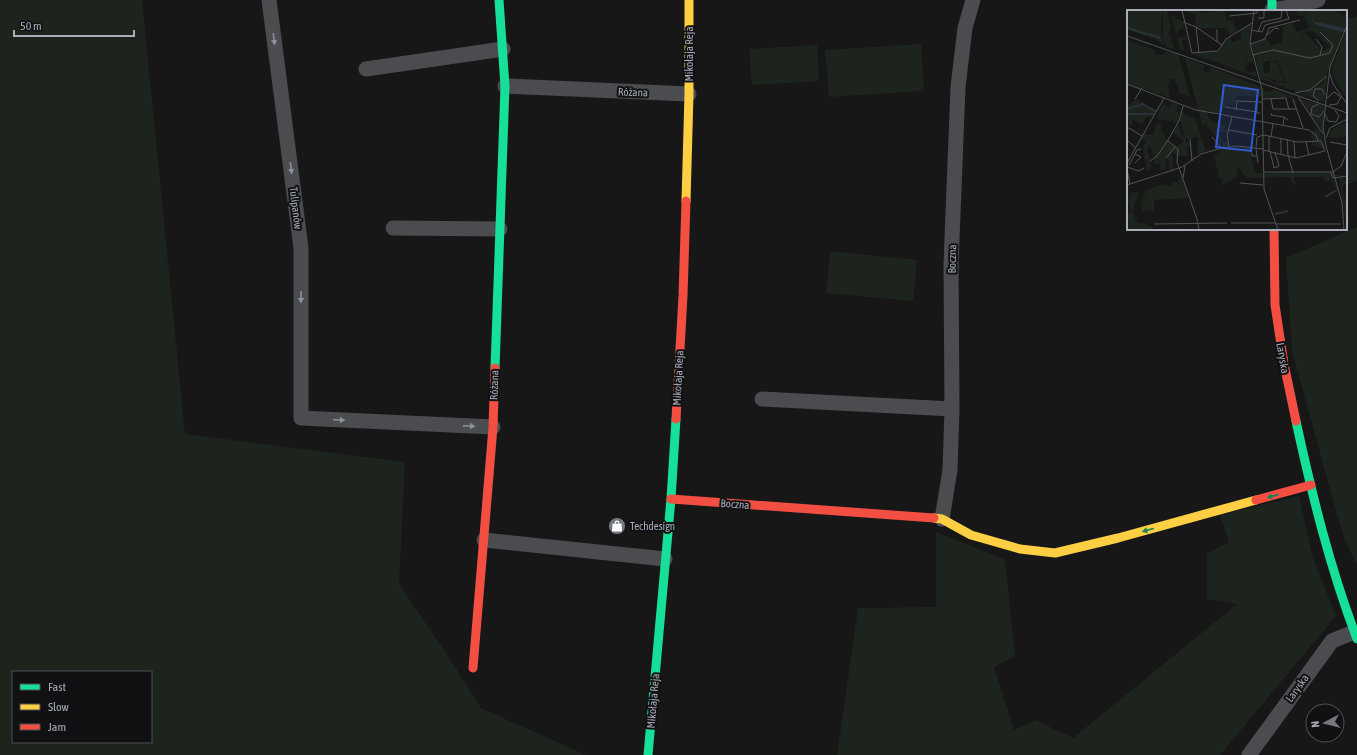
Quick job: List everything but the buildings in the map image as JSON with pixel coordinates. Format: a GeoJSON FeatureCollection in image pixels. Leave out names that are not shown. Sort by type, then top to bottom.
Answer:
{"type":"FeatureCollection","features":[{"type":"Feature","properties":{"kind":"street","name":"Tulipanów"},"geometry":{"type":"LineString","coordinates":[[269,0],[301,248],[300,418],[493,427]]}},
{"type":"Feature","properties":{"kind":"street","name":"Różana"},"geometry":{"type":"LineString","coordinates":[[473,668],[493,427],[505,86],[499,0]]}},
{"type":"Feature","properties":{"kind":"street","name":"Mikołaja Reja"},"geometry":{"type":"LineString","coordinates":[[648,755],[671,499],[683,296],[689,94],[689,0]]}},
{"type":"Feature","properties":{"kind":"street","name":"Boczna"},"geometry":{"type":"LineString","coordinates":[[942,519],[950,470],[952,409],[951,264],[958,87],[965,28],[973,0]]}},
{"type":"Feature","properties":{"kind":"street"},"geometry":{"type":"LineString","coordinates":[[1272,7],[1296,6],[1318,0]]}},
{"type":"Feature","properties":{"kind":"street"},"geometry":{"type":"LineString","coordinates":[[366,69],[503,49]]}},
{"type":"Feature","properties":{"kind":"street","name":"Różana"},"geometry":{"type":"LineString","coordinates":[[505,86],[689,94]]}},
{"type":"Feature","properties":{"kind":"street"},"geometry":{"type":"LineString","coordinates":[[393,228],[500,229]]}},
{"type":"Feature","properties":{"kind":"street","name":"Laryska"},"geometry":{"type":"LineString","coordinates":[[1249,755],[1332,641],[1356,635],[1328,550],[1296,424],[1282,353],[1275,304],[1274,230]]}},
{"type":"Feature","properties":{"kind":"street"},"geometry":{"type":"LineString","coordinates":[[762,399],[952,409]]}},
{"type":"Feature","properties":{"kind":"street","name":"Boczna"},"geometry":{"type":"LineString","coordinates":[[671,499],[942,519],[971,535],[1020,549],[1055,553],[1118,538],[1311,485]]}},
{"type":"Feature","properties":{"kind":"street"},"geometry":{"type":"LineString","coordinates":[[484,540],[665,558]]}},
{"type":"Feature","properties":{"kind":"shaded area"},"geometry":{"type":"Polygon","coordinates":[[[0,0],[142,0],[185,434],[405,462],[399,584],[481,708],[586,755],[0,755],[0,0]]]}},
{"type":"Feature","properties":{"kind":"shaded area"},"geometry":{"type":"Polygon","coordinates":[[[1357,16],[1357,180],[1347,185],[1347,20],[1357,16]]]}},
{"type":"Feature","properties":{"kind":"shaded area"},"geometry":{"type":"Polygon","coordinates":[[[921,44],[924,91],[829,97],[825,50],[921,44]]]}},
{"type":"Feature","properties":{"kind":"shaded area"},"geometry":{"type":"Polygon","coordinates":[[[817,45],[819,81],[752,85],[749,49],[817,45]]]}},
{"type":"Feature","properties":{"kind":"shaded area"},"geometry":{"type":"Polygon","coordinates":[[[1357,227],[1357,565],[1345,540],[1337,514],[1292,351],[1286,258],[1357,227]]]}},
{"type":"Feature","properties":{"kind":"shaded area"},"geometry":{"type":"Polygon","coordinates":[[[830,251],[917,260],[913,301],[826,293],[830,251]]]}},
{"type":"Feature","properties":{"kind":"shaded area"},"geometry":{"type":"Polygon","coordinates":[[[1299,496],[1313,558],[1336,616],[1220,755],[837,755],[858,608],[936,607],[936,532],[1005,560],[1015,656],[994,667],[1014,730],[1035,720],[1073,738],[1237,604],[1207,599],[1207,554],[1229,542],[1220,515],[1299,496]]]}},
{"type":"Feature","properties":{"kind":"traffic: fast"},"geometry":{"type":"LineString","coordinates":[[495,368],[505,86],[499,0]]}},
{"type":"Feature","properties":{"kind":"traffic: fast"},"geometry":{"type":"LineString","coordinates":[[1272,0],[1272,10]]}},
{"type":"Feature","properties":{"kind":"traffic: fast"},"geometry":{"type":"LineString","coordinates":[[648,755],[671,499],[676,419]]}},
{"type":"Feature","properties":{"kind":"traffic: fast"},"geometry":{"type":"LineString","coordinates":[[1296,421],[1322,531],[1338,585],[1357,639]]}},
{"type":"Feature","properties":{"kind":"traffic: slow"},"geometry":{"type":"LineString","coordinates":[[686,201],[689,94],[689,0]]}},
{"type":"Feature","properties":{"kind":"traffic: slow"},"geometry":{"type":"LineString","coordinates":[[934,518],[942,519],[971,535],[1020,549],[1055,553],[1118,538],[1256,500]]}},
{"type":"Feature","properties":{"kind":"traffic: jam"},"geometry":{"type":"LineString","coordinates":[[676,419],[683,296],[686,201]]}},
{"type":"Feature","properties":{"kind":"traffic: jam"},"geometry":{"type":"LineString","coordinates":[[1274,230],[1275,305],[1284,364],[1296,421]]}},
{"type":"Feature","properties":{"kind":"traffic: jam"},"geometry":{"type":"LineString","coordinates":[[473,668],[493,427],[495,368]]}},
{"type":"Feature","properties":{"kind":"traffic: jam"},"geometry":{"type":"LineString","coordinates":[[1256,500],[1311,485]]}},
{"type":"Feature","properties":{"kind":"traffic: jam"},"geometry":{"type":"LineString","coordinates":[[671,499],[934,518]]}},
{"type":"Feature","properties":{"kind":"place","name":"Techdesign"},"geometry":{"type":"Point","coordinates":[617,526]}}]}
